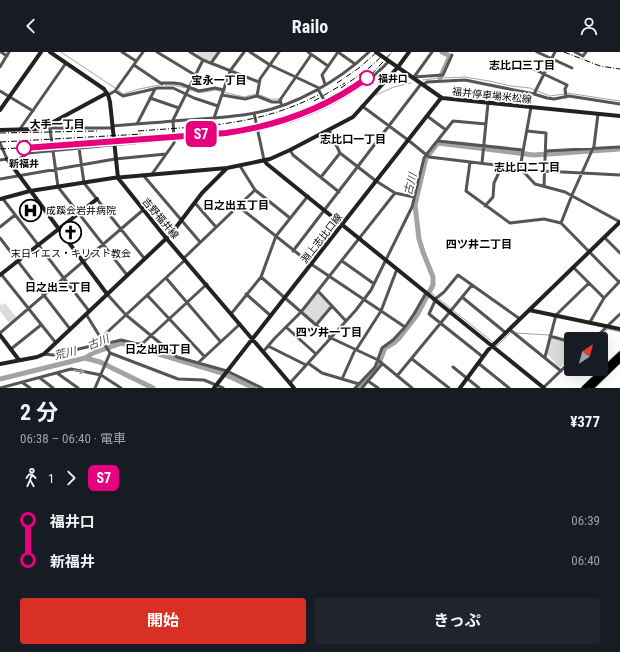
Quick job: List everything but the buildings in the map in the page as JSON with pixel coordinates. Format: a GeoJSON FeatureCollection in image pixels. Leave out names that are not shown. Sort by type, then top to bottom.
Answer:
{"type":"FeatureCollection","features":[{"type":"Feature","properties":{"kind":"highway"},"geometry":{"type":"LineString","coordinates":[[584,388],[620,354]]}},
{"type":"Feature","properties":{"kind":"highway"},"geometry":{"type":"LineString","coordinates":[[591,388],[620,360]]}},
{"type":"Feature","properties":{"kind":"street"},"geometry":{"type":"LineString","coordinates":[[1,52],[7,56]]}},
{"type":"Feature","properties":{"kind":"street"},"geometry":{"type":"LineString","coordinates":[[0,67],[9,52]]}},
{"type":"Feature","properties":{"kind":"street"},"geometry":{"type":"LineString","coordinates":[[0,110],[41,52]]}},
{"type":"Feature","properties":{"kind":"street"},"geometry":{"type":"LineString","coordinates":[[50,52],[99,85],[108,94],[117,177]]}},
{"type":"Feature","properties":{"kind":"street"},"geometry":{"type":"LineString","coordinates":[[122,52],[136,61]]}},
{"type":"Feature","properties":{"kind":"street"},"geometry":{"type":"LineString","coordinates":[[48,127],[116,91],[143,52]]}},
{"type":"Feature","properties":{"kind":"street"},"geometry":{"type":"LineString","coordinates":[[157,52],[195,75]]}},
{"type":"Feature","properties":{"kind":"street"},"geometry":{"type":"LineString","coordinates":[[211,63],[219,52]]}},
{"type":"Feature","properties":{"kind":"street"},"geometry":{"type":"LineString","coordinates":[[214,118],[230,71],[244,52]]}},
{"type":"Feature","properties":{"kind":"street"},"geometry":{"type":"LineString","coordinates":[[250,52],[270,65],[318,89],[327,105]]}},
{"type":"Feature","properties":{"kind":"street"},"geometry":{"type":"LineString","coordinates":[[257,96],[260,79],[279,52]]}},
{"type":"Feature","properties":{"kind":"street"},"geometry":{"type":"LineString","coordinates":[[308,52],[328,66]]}},
{"type":"Feature","properties":{"kind":"street"},"geometry":{"type":"LineString","coordinates":[[325,84],[322,75],[338,52],[355,64]]}},
{"type":"Feature","properties":{"kind":"street"},"geometry":{"type":"LineString","coordinates":[[0,130],[48,127],[112,127],[254,113],[318,89],[355,64],[369,52]]}},
{"type":"Feature","properties":{"kind":"street","name":"福井停車場米松線"},"geometry":{"type":"LineString","coordinates":[[376,52],[440,98],[620,116]]}},
{"type":"Feature","properties":{"kind":"street"},"geometry":{"type":"LineString","coordinates":[[223,388],[215,387],[204,380],[178,379],[110,352],[88,312],[64,278],[2,199],[30,191],[117,177],[228,168],[264,160],[290,150],[353,117],[398,67],[409,52]]}},
{"type":"Feature","properties":{"kind":"street"},"geometry":{"type":"LineString","coordinates":[[414,78],[432,52]]}},
{"type":"Feature","properties":{"kind":"street"},"geometry":{"type":"LineString","coordinates":[[537,52],[572,68]]}},
{"type":"Feature","properties":{"kind":"street"},"geometry":{"type":"LineString","coordinates":[[534,94],[555,52]]}},
{"type":"Feature","properties":{"kind":"street"},"geometry":{"type":"LineString","coordinates":[[575,52],[583,56],[586,52]]}},
{"type":"Feature","properties":{"kind":"street"},"geometry":{"type":"LineString","coordinates":[[193,53],[203,60],[259,82]]}},
{"type":"Feature","properties":{"kind":"street"},"geometry":{"type":"LineString","coordinates":[[281,104],[311,54]]}},
{"type":"Feature","properties":{"kind":"street"},"geometry":{"type":"LineString","coordinates":[[442,78],[452,55]]}},
{"type":"Feature","properties":{"kind":"street"},"geometry":{"type":"LineString","coordinates":[[152,174],[174,143],[173,121],[203,60]]}},
{"type":"Feature","properties":{"kind":"street"},"geometry":{"type":"LineString","coordinates":[[257,129],[292,121],[327,105],[359,87],[374,76],[389,61]]}},
{"type":"Feature","properties":{"kind":"street"},"geometry":{"type":"LineString","coordinates":[[20,129],[66,63]]}},
{"type":"Feature","properties":{"kind":"street"},"geometry":{"type":"LineString","coordinates":[[134,65],[162,83],[174,83],[199,91],[215,88],[224,90]]}},
{"type":"Feature","properties":{"kind":"street"},"geometry":{"type":"LineString","coordinates":[[527,66],[567,85],[565,90],[566,97]]}},
{"type":"Feature","properties":{"kind":"street"},"geometry":{"type":"LineString","coordinates":[[414,78],[465,80],[547,98],[554,99],[569,96],[620,104]]}},
{"type":"Feature","properties":{"kind":"street"},"geometry":{"type":"LineString","coordinates":[[293,250],[422,85],[442,78]]}},
{"type":"Feature","properties":{"kind":"street"},"geometry":{"type":"LineString","coordinates":[[162,83],[162,88]]}},
{"type":"Feature","properties":{"kind":"street"},"geometry":{"type":"LineString","coordinates":[[116,91],[123,96],[155,89],[173,88],[218,106]]}},
{"type":"Feature","properties":{"kind":"street"},"geometry":{"type":"LineString","coordinates":[[137,124],[155,89]]}},
{"type":"Feature","properties":{"kind":"street"},"geometry":{"type":"LineString","coordinates":[[0,91],[33,111]]}},
{"type":"Feature","properties":{"kind":"street"},"geometry":{"type":"LineString","coordinates":[[222,95],[245,99],[257,96],[281,104]]}},
{"type":"Feature","properties":{"kind":"street"},"geometry":{"type":"LineString","coordinates":[[150,98],[179,108]]}},
{"type":"Feature","properties":{"kind":"street","name":"淵上志比口線"},"geometry":{"type":"LineString","coordinates":[[215,387],[440,98]]}},
{"type":"Feature","properties":{"kind":"street"},"geometry":{"type":"LineString","coordinates":[[482,163],[488,103]]}},
{"type":"Feature","properties":{"kind":"street"},"geometry":{"type":"LineString","coordinates":[[362,106],[429,157],[520,168],[534,184],[572,195],[620,222],[492,346],[460,388]]}},
{"type":"Feature","properties":{"kind":"street"},"geometry":{"type":"LineString","coordinates":[[520,168],[531,107]]}},
{"type":"Feature","properties":{"kind":"street"},"geometry":{"type":"LineString","coordinates":[[254,113],[264,160],[267,164],[543,388],[564,367]]}},
{"type":"Feature","properties":{"kind":"street"},"geometry":{"type":"LineString","coordinates":[[561,223],[593,149],[598,114]]}},
{"type":"Feature","properties":{"kind":"street"},"geometry":{"type":"LineString","coordinates":[[427,116],[446,130]]}},
{"type":"Feature","properties":{"kind":"street"},"geometry":{"type":"LineString","coordinates":[[290,383],[364,300],[412,207],[426,155],[453,121],[486,124]]}},
{"type":"Feature","properties":{"kind":"street"},"geometry":{"type":"LineString","coordinates":[[48,127],[58,187],[127,275]]}},
{"type":"Feature","properties":{"kind":"street"},"geometry":{"type":"LineString","coordinates":[[328,130],[340,153],[394,193],[414,197]]}},
{"type":"Feature","properties":{"kind":"street"},"geometry":{"type":"LineString","coordinates":[[527,131],[546,133],[544,186]]}},
{"type":"Feature","properties":{"kind":"street"},"geometry":{"type":"LineString","coordinates":[[12,164],[28,153],[174,139]]}},
{"type":"Feature","properties":{"kind":"street"},"geometry":{"type":"LineString","coordinates":[[438,141],[523,150]]}},
{"type":"Feature","properties":{"kind":"street"},"geometry":{"type":"LineString","coordinates":[[0,143],[7,159],[12,164],[18,175],[107,294],[126,315],[177,356],[199,362],[262,388]]}},
{"type":"Feature","properties":{"kind":"street"},"geometry":{"type":"LineString","coordinates":[[546,151],[620,146]]}},
{"type":"Feature","properties":{"kind":"street"},"geometry":{"type":"LineString","coordinates":[[79,148],[84,182],[144,258]]}},
{"type":"Feature","properties":{"kind":"street"},"geometry":{"type":"LineString","coordinates":[[290,150],[293,155],[339,192]]}},
{"type":"Feature","properties":{"kind":"street"},"geometry":{"type":"LineString","coordinates":[[321,177],[340,153]]}},
{"type":"Feature","properties":{"kind":"street"},"geometry":{"type":"LineString","coordinates":[[0,179],[55,168],[115,159],[166,154]]}},
{"type":"Feature","properties":{"kind":"street"},"geometry":{"type":"LineString","coordinates":[[0,160],[7,159]]}},
{"type":"Feature","properties":{"kind":"street"},"geometry":{"type":"LineString","coordinates":[[470,162],[466,191],[510,223],[544,219],[561,223],[620,282],[604,298],[590,322]]}},
{"type":"Feature","properties":{"kind":"street"},"geometry":{"type":"LineString","coordinates":[[240,166],[255,190],[290,218]]}},
{"type":"Feature","properties":{"kind":"street"},"geometry":{"type":"LineString","coordinates":[[486,206],[493,196],[494,183],[502,166]]}},
{"type":"Feature","properties":{"kind":"street"},"geometry":{"type":"LineString","coordinates":[[0,364],[37,357],[44,354],[171,234],[202,193],[228,168]]}},
{"type":"Feature","properties":{"kind":"street"},"geometry":{"type":"LineString","coordinates":[[544,171],[620,175]]}},
{"type":"Feature","properties":{"kind":"street"},"geometry":{"type":"LineString","coordinates":[[143,175],[200,242]]}},
{"type":"Feature","properties":{"kind":"street","name":"吉野福井線"},"geometry":{"type":"LineString","coordinates":[[117,177],[142,210],[207,284],[294,388]]}},
{"type":"Feature","properties":{"kind":"street"},"geometry":{"type":"LineString","coordinates":[[101,338],[166,278],[200,242],[255,190]]}},
{"type":"Feature","properties":{"kind":"street"},"geometry":{"type":"LineString","coordinates":[[263,352],[301,312],[394,193]]}},
{"type":"Feature","properties":{"kind":"street"},"geometry":{"type":"LineString","coordinates":[[231,314],[261,277],[276,236],[308,196]]}},
{"type":"Feature","properties":{"kind":"street"},"geometry":{"type":"LineString","coordinates":[[56,343],[1,275],[97,199]]}},
{"type":"Feature","properties":{"kind":"street"},"geometry":{"type":"LineString","coordinates":[[195,203],[216,227]]}},
{"type":"Feature","properties":{"kind":"street"},"geometry":{"type":"LineString","coordinates":[[238,206],[311,264],[405,327]]}},
{"type":"Feature","properties":{"kind":"street"},"geometry":{"type":"LineString","coordinates":[[19,360],[0,334],[142,210]]}},
{"type":"Feature","properties":{"kind":"street"},"geometry":{"type":"LineString","coordinates":[[0,227],[15,215]]}},
{"type":"Feature","properties":{"kind":"street"},"geometry":{"type":"LineString","coordinates":[[604,237],[620,253]]}},
{"type":"Feature","properties":{"kind":"street"},"geometry":{"type":"LineString","coordinates":[[0,238],[70,329]]}},
{"type":"Feature","properties":{"kind":"street"},"geometry":{"type":"LineString","coordinates":[[342,261],[373,283]]}},
{"type":"Feature","properties":{"kind":"street"},"geometry":{"type":"LineString","coordinates":[[573,267],[604,298]]}},
{"type":"Feature","properties":{"kind":"street"},"geometry":{"type":"LineString","coordinates":[[342,379],[356,350],[381,311],[397,269]]}},
{"type":"Feature","properties":{"kind":"street"},"geometry":{"type":"LineString","coordinates":[[483,357],[429,314],[435,300],[444,292],[458,275],[520,319]]}},
{"type":"Feature","properties":{"kind":"street"},"geometry":{"type":"LineString","coordinates":[[261,277],[331,338],[378,360],[412,388]]}},
{"type":"Feature","properties":{"kind":"street"},"geometry":{"type":"LineString","coordinates":[[166,278],[220,341]]}},
{"type":"Feature","properties":{"kind":"street"},"geometry":{"type":"LineString","coordinates":[[544,357],[556,315],[589,283]]}},
{"type":"Feature","properties":{"kind":"street"},"geometry":{"type":"LineString","coordinates":[[44,354],[53,355],[121,340],[137,346],[151,336],[207,284]]}},
{"type":"Feature","properties":{"kind":"street"},"geometry":{"type":"LineString","coordinates":[[397,376],[472,285]]}},
{"type":"Feature","properties":{"kind":"street"},"geometry":{"type":"LineString","coordinates":[[318,291],[346,321]]}},
{"type":"Feature","properties":{"kind":"street"},"geometry":{"type":"LineString","coordinates":[[356,388],[375,367],[382,348],[393,340],[405,327],[426,293]]}},
{"type":"Feature","properties":{"kind":"street"},"geometry":{"type":"LineString","coordinates":[[246,294],[271,316]]}},
{"type":"Feature","properties":{"kind":"street"},"geometry":{"type":"LineString","coordinates":[[147,295],[204,356]]}},
{"type":"Feature","properties":{"kind":"street"},"geometry":{"type":"LineString","coordinates":[[462,298],[506,333]]}},
{"type":"Feature","properties":{"kind":"street"},"geometry":{"type":"LineString","coordinates":[[316,325],[332,306]]}},
{"type":"Feature","properties":{"kind":"street"},"geometry":{"type":"LineString","coordinates":[[529,310],[620,329]]}},
{"type":"Feature","properties":{"kind":"street"},"geometry":{"type":"LineString","coordinates":[[602,332],[620,314]]}},
{"type":"Feature","properties":{"kind":"street"},"geometry":{"type":"LineString","coordinates":[[199,362],[240,324]]}},
{"type":"Feature","properties":{"kind":"street"},"geometry":{"type":"LineString","coordinates":[[11,349],[41,325]]}},
{"type":"Feature","properties":{"kind":"street"},"geometry":{"type":"LineString","coordinates":[[286,327],[316,354]]}},
{"type":"Feature","properties":{"kind":"street"},"geometry":{"type":"LineString","coordinates":[[509,329],[561,370]]}},
{"type":"Feature","properties":{"kind":"street"},"geometry":{"type":"LineString","coordinates":[[550,336],[564,340]]}},
{"type":"Feature","properties":{"kind":"street"},"geometry":{"type":"LineString","coordinates":[[268,346],[307,364],[322,373],[359,384]]}},
{"type":"Feature","properties":{"kind":"street"},"geometry":{"type":"LineString","coordinates":[[95,388],[110,352]]}},
{"type":"Feature","properties":{"kind":"street"},"geometry":{"type":"LineString","coordinates":[[412,359],[449,388]]}},
{"type":"Feature","properties":{"kind":"street"},"geometry":{"type":"LineString","coordinates":[[478,363],[509,388]]}},
{"type":"Feature","properties":{"kind":"street"},"geometry":{"type":"LineString","coordinates":[[362,388],[382,364]]}},
{"type":"Feature","properties":{"kind":"street"},"geometry":{"type":"LineString","coordinates":[[453,367],[479,388]]}},
{"type":"Feature","properties":{"kind":"street"},"geometry":{"type":"LineString","coordinates":[[0,388],[71,369],[101,375],[121,388]]}},
{"type":"Feature","properties":{"kind":"street"},"geometry":{"type":"LineString","coordinates":[[58,373],[78,388]]}},
{"type":"Feature","properties":{"kind":"street"},"geometry":{"type":"LineString","coordinates":[[40,378],[53,388]]}},
{"type":"Feature","properties":{"kind":"street"},"geometry":{"type":"LineString","coordinates":[[368,381],[378,388]]}},
{"type":"Feature","properties":{"kind":"street"},"geometry":{"type":"LineString","coordinates":[[23,382],[30,388]]}},
{"type":"Feature","properties":{"kind":"shaded area"},"geometry":{"type":"Polygon","coordinates":[[[197,52],[218,52],[212,60],[203,59],[197,52]]]}},
{"type":"Feature","properties":{"kind":"shaded area"},"geometry":{"type":"Polygon","coordinates":[[[318,291],[332,306],[316,325],[301,312],[318,291]]]}},
{"type":"Feature","properties":{"kind":"shaded area"},"geometry":{"type":"Polygon","coordinates":[[[3,303],[1,307],[5,303],[16,317],[9,323],[0,311],[0,305],[3,303]]]}},
{"type":"Feature","properties":{"kind":"shaded area"},"geometry":{"type":"Polygon","coordinates":[[[552,337],[564,340],[564,364],[561,367],[559,367],[547,354],[552,337]]]}},
{"type":"Feature","properties":{"kind":"waterway"},"geometry":{"type":"LineString","coordinates":[[61,52],[115,88]]}},
{"type":"Feature","properties":{"kind":"waterway"},"geometry":{"type":"LineString","coordinates":[[440,78],[450,56],[442,52]]}},
{"type":"Feature","properties":{"kind":"waterway"},"geometry":{"type":"LineString","coordinates":[[423,80],[465,77],[530,88],[550,96],[564,94]]}},
{"type":"Feature","properties":{"kind":"waterway"},"geometry":{"type":"LineString","coordinates":[[376,95],[394,87],[411,83]]}},
{"type":"Feature","properties":{"kind":"waterway"},"geometry":{"type":"LineString","coordinates":[[118,90],[123,94],[160,85]]}},
{"type":"Feature","properties":{"kind":"waterway"},"geometry":{"type":"LineString","coordinates":[[165,85],[186,88]]}},
{"type":"Feature","properties":{"kind":"waterway"},"geometry":{"type":"LineString","coordinates":[[190,90],[200,93],[215,90],[244,97],[256,94]]}},
{"type":"Feature","properties":{"kind":"waterway"},"geometry":{"type":"LineString","coordinates":[[567,93],[620,101]]}},
{"type":"Feature","properties":{"kind":"waterway"},"geometry":{"type":"LineString","coordinates":[[260,95],[270,99],[279,99]]}},
{"type":"Feature","properties":{"kind":"waterway","name":"古川"},"geometry":{"type":"LineString","coordinates":[[358,388],[377,368],[385,348],[400,337],[417,315],[433,285],[433,277],[419,239],[415,205],[426,158],[438,143],[534,155],[620,149]]}},
{"type":"Feature","properties":{"kind":"waterway"},"geometry":{"type":"LineString","coordinates":[[430,291],[436,297]]}},
{"type":"Feature","properties":{"kind":"waterway"},"geometry":{"type":"LineString","coordinates":[[439,299],[494,343]]}},
{"type":"Feature","properties":{"kind":"waterway"},"geometry":{"type":"LineString","coordinates":[[605,332],[608,329],[620,332]]}},
{"type":"Feature","properties":{"kind":"waterway"},"geometry":{"type":"LineString","coordinates":[[496,345],[497,346],[511,332]]}},
{"type":"Feature","properties":{"kind":"waterway"},"geometry":{"type":"LineString","coordinates":[[516,333],[549,335]]}},
{"type":"Feature","properties":{"kind":"waterway","name":"古川"},"geometry":{"type":"LineString","coordinates":[[85,358],[93,353],[122,343],[222,373],[254,388]]}},
{"type":"Feature","properties":{"kind":"waterway","name":"荒川"},"geometry":{"type":"LineString","coordinates":[[0,379],[85,358],[100,362],[153,388]]}},
{"type":"Feature","properties":{"kind":"railway"},"geometry":{"type":"LineString","coordinates":[[337,83],[359,68],[377,52]]}},
{"type":"Feature","properties":{"kind":"railway"},"geometry":{"type":"LineString","coordinates":[[0,149],[106,143],[226,133],[258,127],[295,116],[340,95],[359,84],[372,74],[392,52]]}},
{"type":"Feature","properties":{"kind":"railway"},"geometry":{"type":"LineString","coordinates":[[564,52],[600,66],[620,69]]}},
{"type":"Feature","properties":{"kind":"railway"},"geometry":{"type":"LineString","coordinates":[[341,88],[369,68],[383,55]]}},
{"type":"Feature","properties":{"kind":"railway"},"geometry":{"type":"LineString","coordinates":[[314,101],[345,83]]}},
{"type":"Feature","properties":{"kind":"railway"},"geometry":{"type":"LineString","coordinates":[[138,131],[208,126],[252,119],[274,113],[318,95]]}},
{"type":"Feature","properties":{"kind":"railway"},"geometry":{"type":"LineString","coordinates":[[0,133],[98,131]]}},
{"type":"Feature","properties":{"kind":"railway"},"geometry":{"type":"LineString","coordinates":[[0,142],[143,134]]}},
{"type":"Feature","properties":{"kind":"train","name":"S7"},"geometry":{"type":"LineString","coordinates":[[24,148],[84,143],[106,143],[239,131],[295,116],[340,95],[367,78]]}},
{"type":"Feature","properties":{"kind":"place","name":"福井口"},"geometry":{"type":"Point","coordinates":[367,78]}},
{"type":"Feature","properties":{"kind":"place","name":"新福井"},"geometry":{"type":"Point","coordinates":[24,148]}},
{"type":"Feature","properties":{"kind":"place","name":"成蹊会岩井病院"},"geometry":{"type":"Point","coordinates":[31,210]}},
{"type":"Feature","properties":{"kind":"place","name":"末日イエス・キリスト教会"},"geometry":{"type":"Point","coordinates":[71,233]}},
{"type":"Feature","properties":{"kind":"district","name":"志比口三丁目"},"geometry":{"type":"Point","coordinates":[522,65]}},
{"type":"Feature","properties":{"kind":"district","name":"宝永一丁目"},"geometry":{"type":"Point","coordinates":[219,80]}},
{"type":"Feature","properties":{"kind":"district","name":"大手一丁目"},"geometry":{"type":"Point","coordinates":[57,124]}},
{"type":"Feature","properties":{"kind":"district","name":"志比口一丁目"},"geometry":{"type":"Point","coordinates":[353,139]}},
{"type":"Feature","properties":{"kind":"district","name":"志比口二丁目"},"geometry":{"type":"Point","coordinates":[527,167]}},
{"type":"Feature","properties":{"kind":"district","name":"日之出五丁目"},"geometry":{"type":"Point","coordinates":[236,205]}},
{"type":"Feature","properties":{"kind":"district","name":"四ツ井二丁目"},"geometry":{"type":"Point","coordinates":[479,244]}},
{"type":"Feature","properties":{"kind":"district","name":"日之出三丁目"},"geometry":{"type":"Point","coordinates":[58,287]}},
{"type":"Feature","properties":{"kind":"district","name":"四ツ井一丁目"},"geometry":{"type":"Point","coordinates":[329,332]}},
{"type":"Feature","properties":{"kind":"district","name":"日之出四丁目"},"geometry":{"type":"Point","coordinates":[158,349]}}]}
